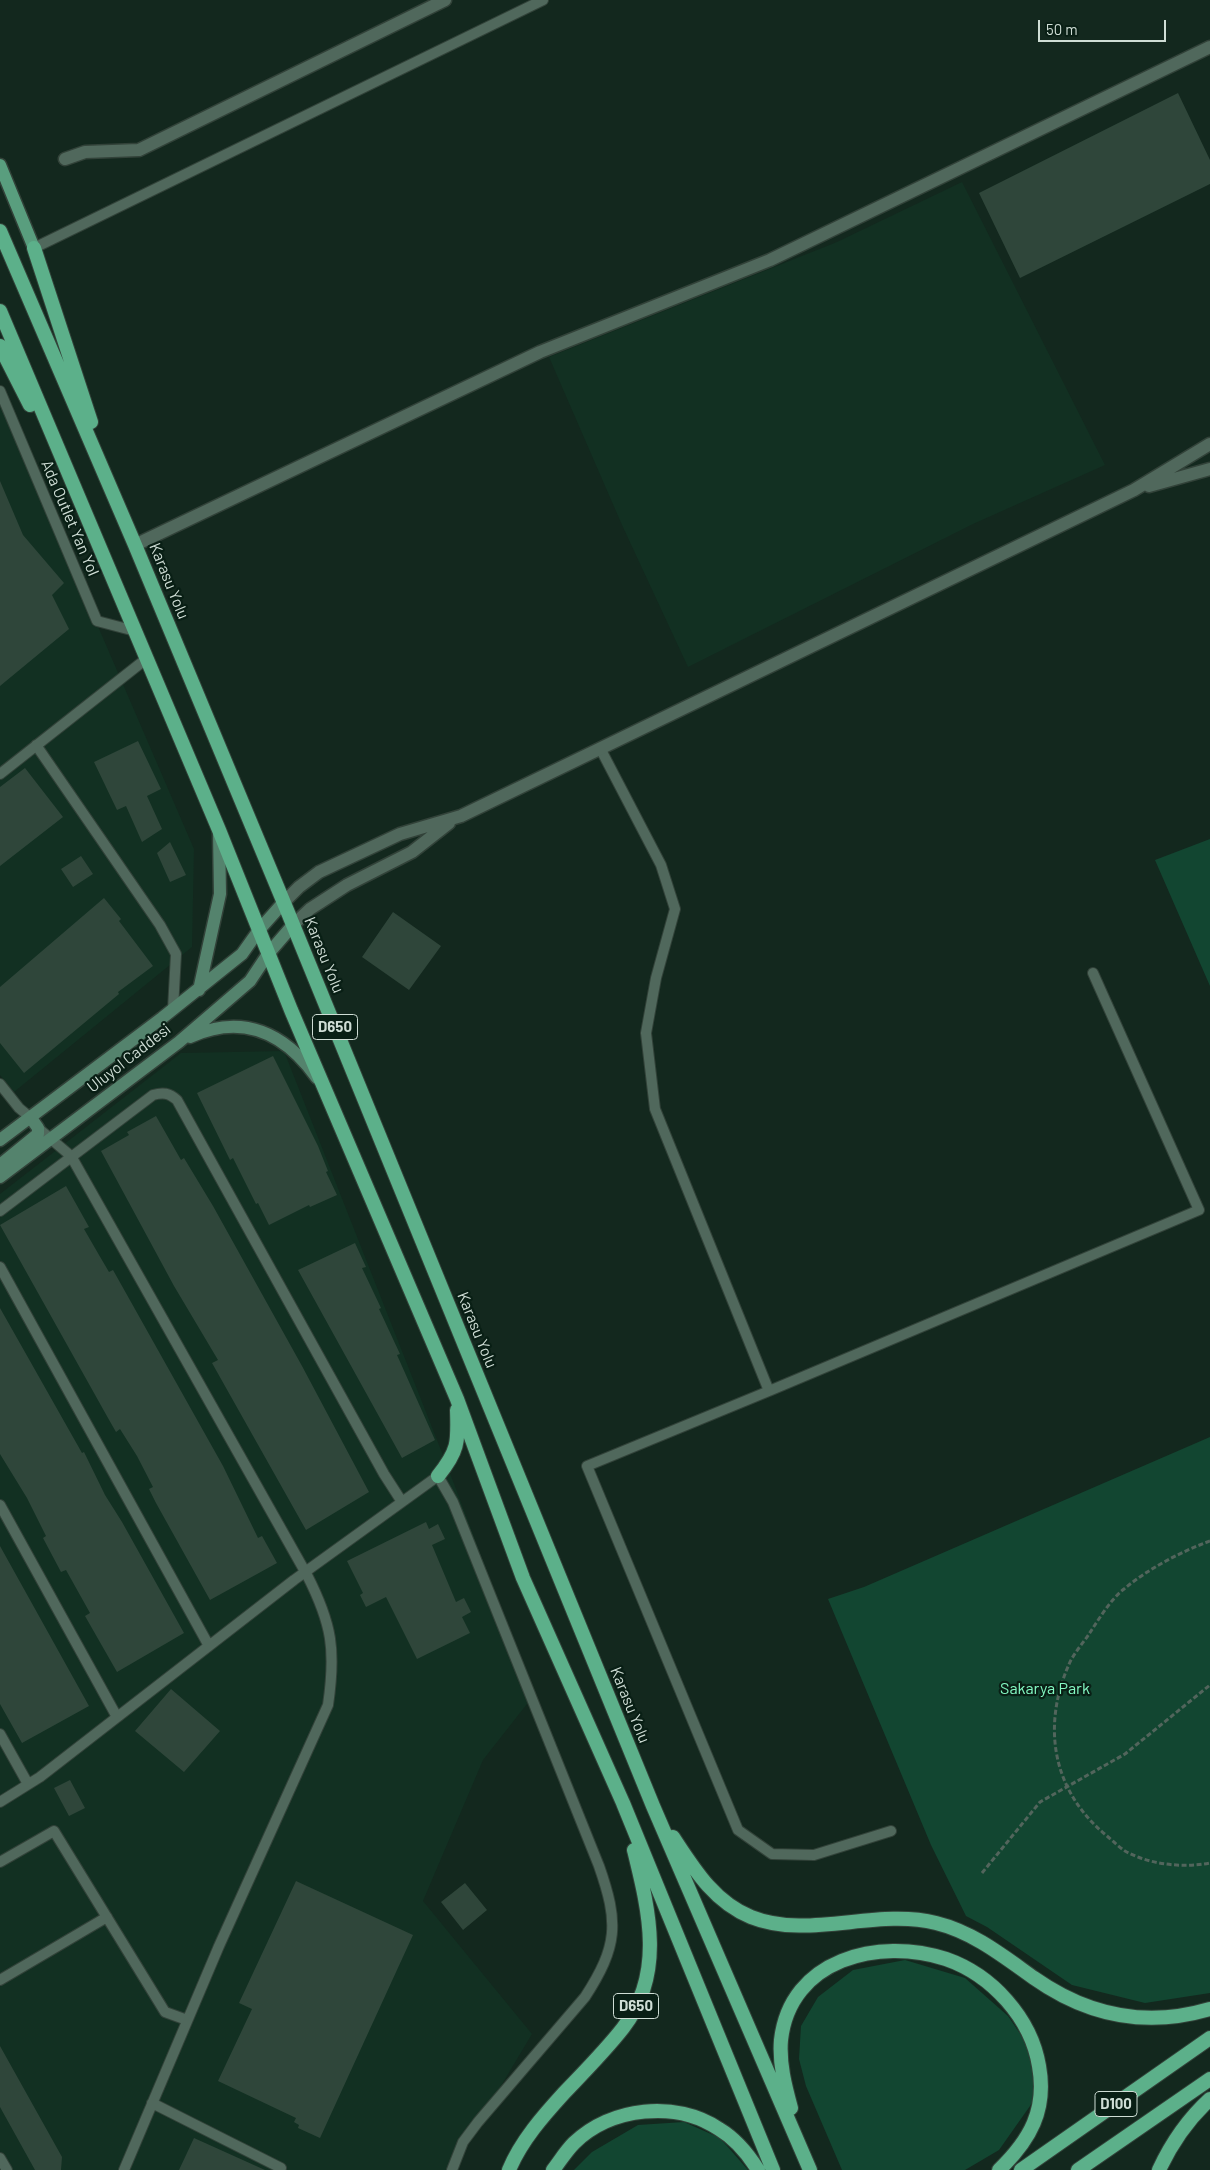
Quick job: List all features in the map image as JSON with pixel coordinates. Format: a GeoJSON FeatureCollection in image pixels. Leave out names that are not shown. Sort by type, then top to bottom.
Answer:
{"type":"FeatureCollection","features":[{"type":"Feature","properties":{"kind":"highway","name":"Karasu Yolu"},"geometry":{"type":"LineString","coordinates":[[0,231],[135,545],[293,925],[653,1806]]}},
{"type":"Feature","properties":{"kind":"highway"},"geometry":{"type":"LineString","coordinates":[[34,248],[117,504]]}},
{"type":"Feature","properties":{"kind":"highway","name":"D650"},"geometry":{"type":"LineString","coordinates":[[0,311],[219,830],[268,954],[457,1399],[523,1578],[623,1803],[773,2170]]}},
{"type":"Feature","properties":{"kind":"highway"},"geometry":{"type":"LineString","coordinates":[[0,346],[90,526]]}},
{"type":"Feature","properties":{"kind":"highway"},"geometry":{"type":"LineString","coordinates":[[438,1476],[453,1458],[458,1438],[457,1399]]}},
{"type":"Feature","properties":{"kind":"highway","name":"D650"},"geometry":{"type":"LineString","coordinates":[[509,2170],[524,2141],[544,2115],[623,2028],[644,1990],[650,1969],[650,1920],[623,1803]]}},
{"type":"Feature","properties":{"kind":"highway"},"geometry":{"type":"LineString","coordinates":[[653,1806],[704,1882],[717,1896],[733,1908],[752,1918],[794,1925],[885,1918],[934,1922],[957,1929],[979,1940],[1057,1992],[1100,2010],[1127,2017],[1149,2019],[1172,2018],[1210,2009]]}},
{"type":"Feature","properties":{"kind":"highway","name":"D650"},"geometry":{"type":"LineString","coordinates":[[653,1806],[810,2170]]}},
{"type":"Feature","properties":{"kind":"highway"},"geometry":{"type":"LineString","coordinates":[[802,2152],[784,2083],[781,2056],[784,2025],[789,2009],[808,1982],[835,1963],[852,1956],[874,1952],[924,1953],[948,1960],[969,1970],[1004,1996],[1018,2014],[1038,2056],[1042,2079],[1041,2101],[1036,2120],[1012,2158],[999,2170]]}},
{"type":"Feature","properties":{"kind":"highway","name":"D100"},"geometry":{"type":"LineString","coordinates":[[1021,2170],[1210,2038]]}},
{"type":"Feature","properties":{"kind":"highway","name":"D100"},"geometry":{"type":"LineString","coordinates":[[1078,2170],[1210,2078]]}},
{"type":"Feature","properties":{"kind":"highway"},"geometry":{"type":"LineString","coordinates":[[1159,2170],[1177,2134],[1210,2098]]}},
{"type":"Feature","properties":{"kind":"highway"},"geometry":{"type":"LineString","coordinates":[[553,2170],[575,2142],[590,2130],[621,2116],[650,2111],[674,2112],[698,2119],[718,2128],[736,2141],[758,2170]]}},
{"type":"Feature","properties":{"kind":"main road"},"geometry":{"type":"LineString","coordinates":[[0,165],[34,248]]}},
{"type":"Feature","properties":{"kind":"main road"},"geometry":{"type":"LineString","coordinates":[[199,990],[220,894],[219,830]]}},
{"type":"Feature","properties":{"kind":"main road","name":"Uluyol Caddesi"},"geometry":{"type":"LineString","coordinates":[[0,1140],[35,1123],[242,954],[259,930],[283,903]]}},
{"type":"Feature","properties":{"kind":"main road","name":"Uluyol Caddesi"},"geometry":{"type":"LineString","coordinates":[[0,1177],[179,1042],[250,981],[268,954],[293,925]]}},
{"type":"Feature","properties":{"kind":"main road"},"geometry":{"type":"LineString","coordinates":[[179,1042],[199,1032],[232,1026],[248,1027],[262,1031],[288,1047],[313,1072],[326,1090]]}},
{"type":"Feature","properties":{"kind":"main road"},"geometry":{"type":"LineString","coordinates":[[0,1165],[34,1139],[38,1134],[35,1123]]}},
{"type":"Feature","properties":{"kind":"street"},"geometry":{"type":"LineString","coordinates":[[65,159],[85,152],[139,150],[445,0]]}},
{"type":"Feature","properties":{"kind":"street"},"geometry":{"type":"LineString","coordinates":[[135,545],[540,352],[770,260],[1210,47]]}},
{"type":"Feature","properties":{"kind":"street"},"geometry":{"type":"LineString","coordinates":[[283,903],[299,887],[320,872],[400,834],[452,820],[1134,490],[1210,444]]}},
{"type":"Feature","properties":{"kind":"street"},"geometry":{"type":"LineString","coordinates":[[1134,490],[1210,469]]}},
{"type":"Feature","properties":{"kind":"street"},"geometry":{"type":"LineString","coordinates":[[293,925],[310,908],[347,885],[412,852],[452,820]]}},
{"type":"Feature","properties":{"kind":"lane"},"geometry":{"type":"LineString","coordinates":[[34,248],[543,0]]}},
{"type":"Feature","properties":{"kind":"lane","name":"Ada Outlet Yan Yol"},"geometry":{"type":"LineString","coordinates":[[0,392],[98,621],[135,631]]}},
{"type":"Feature","properties":{"kind":"lane"},"geometry":{"type":"LineString","coordinates":[[0,774],[146,659]]}},
{"type":"Feature","properties":{"kind":"lane"},"geometry":{"type":"LineString","coordinates":[[36,745],[160,925],[176,954],[173,1009]]}},
{"type":"Feature","properties":{"kind":"lane"},"geometry":{"type":"LineString","coordinates":[[600,748],[661,865],[675,909],[656,978],[646,1033],[655,1109],[770,1392]]}},
{"type":"Feature","properties":{"kind":"lane"},"geometry":{"type":"LineString","coordinates":[[891,1831],[814,1855],[772,1854],[738,1830],[586,1466],[770,1392],[1198,1210],[1093,972]]}},
{"type":"Feature","properties":{"kind":"lane"},"geometry":{"type":"LineString","coordinates":[[0,1084],[19,1108],[71,1156],[305,1572],[319,1600],[327,1624],[332,1650],[332,1678],[328,1705],[187,2020],[124,2170]]}},
{"type":"Feature","properties":{"kind":"lane"},"geometry":{"type":"LineString","coordinates":[[0,1211],[153,1095],[161,1092],[170,1094],[177,1100],[384,1474],[402,1502]]}},
{"type":"Feature","properties":{"kind":"lane"},"geometry":{"type":"LineString","coordinates":[[0,1267],[209,1646]]}},
{"type":"Feature","properties":{"kind":"lane"},"geometry":{"type":"LineString","coordinates":[[0,1802],[28,1784],[117,1717],[305,1572],[438,1476],[453,1502],[599,1866],[613,1915],[612,1935],[607,1960],[594,1984],[478,2122],[463,2142],[452,2170]]}},
{"type":"Feature","properties":{"kind":"lane"},"geometry":{"type":"LineString","coordinates":[[0,1505],[117,1717]]}},
{"type":"Feature","properties":{"kind":"lane"},"geometry":{"type":"LineString","coordinates":[[0,1734],[28,1784]]}},
{"type":"Feature","properties":{"kind":"lane"},"geometry":{"type":"LineString","coordinates":[[0,1862],[54,1830],[166,2012],[187,2020]]}},
{"type":"Feature","properties":{"kind":"lane"},"geometry":{"type":"LineString","coordinates":[[0,1980],[107,1917]]}},
{"type":"Feature","properties":{"kind":"lane"},"geometry":{"type":"LineString","coordinates":[[152,2103],[281,2168]]}},
{"type":"Feature","properties":{"kind":"lane"},"geometry":{"type":"LineString","coordinates":[[0,2158],[7,2170]]}},
{"type":"Feature","properties":{"kind":"path"},"geometry":{"type":"LineString","coordinates":[[1210,1541],[1157,1567],[1123,1590],[1095,1624],[1070,1661],[1058,1695],[1054,1726],[1056,1760],[1067,1788],[1096,1828],[1125,1851],[1158,1863],[1196,1866],[1210,1863]]}},
{"type":"Feature","properties":{"kind":"path"},"geometry":{"type":"LineString","coordinates":[[982,1873],[1040,1802],[1125,1754],[1210,1685]]}},
{"type":"Feature","properties":{"kind":"shaded area"},"geometry":{"type":"Polygon","coordinates":[[[962,182],[1105,465],[973,524],[688,667],[622,525],[549,357],[837,242],[962,182]]]}},
{"type":"Feature","properties":{"kind":"shaded area"},"geometry":{"type":"Polygon","coordinates":[[[0,399],[194,849],[192,947],[14,1092],[0,1075],[0,399]]]}},
{"type":"Feature","properties":{"kind":"shaded area"},"geometry":{"type":"Polygon","coordinates":[[[284,1051],[448,1468],[534,1695],[483,1760],[423,1901],[532,2034],[459,2156],[456,2170],[0,2170],[0,1194],[181,1053],[284,1051]]]}},
{"type":"Feature","properties":{"kind":"green space"},"geometry":{"type":"Polygon","coordinates":[[[1210,839],[1210,986],[1155,860],[1210,839]]]}},
{"type":"Feature","properties":{"kind":"green space","name":"Sakarya Park"},"geometry":{"type":"Polygon","coordinates":[[[1210,1437],[1210,1993],[1145,2003],[1072,1985],[987,1927],[966,1916],[931,1845],[828,1599],[864,1587],[1210,1437]]]}},
{"type":"Feature","properties":{"kind":"green space"},"geometry":{"type":"Polygon","coordinates":[[[905,1960],[965,1978],[1008,2016],[1034,2054],[1037,2096],[999,2150],[965,2170],[842,2170],[806,2086],[799,2059],[801,2026],[818,1997],[853,1970],[905,1960]]]}},
{"type":"Feature","properties":{"kind":"green space"},"geometry":{"type":"Polygon","coordinates":[[[684,2122],[720,2138],[748,2170],[574,2170],[592,2152],[638,2125],[684,2122]]]}},
{"type":"Feature","properties":{"kind":"building"},"geometry":{"type":"Polygon","coordinates":[[[1178,93],[1210,160],[1210,184],[1020,278],[979,193],[1178,93]]]}},
{"type":"Feature","properties":{"kind":"building"},"geometry":{"type":"Polygon","coordinates":[[[0,481],[23,535],[64,583],[52,595],[69,629],[0,686],[0,481]]]}},
{"type":"Feature","properties":{"kind":"building"},"geometry":{"type":"Polygon","coordinates":[[[138,741],[161,789],[147,796],[162,829],[142,842],[126,806],[117,810],[94,762],[138,741]]]}},
{"type":"Feature","properties":{"kind":"building"},"geometry":{"type":"Polygon","coordinates":[[[25,768],[63,817],[0,866],[0,787],[25,768]]]}},
{"type":"Feature","properties":{"kind":"building"},"geometry":{"type":"Polygon","coordinates":[[[170,842],[186,875],[170,882],[157,853],[170,842]]]}},
{"type":"Feature","properties":{"kind":"building"},"geometry":{"type":"Polygon","coordinates":[[[81,856],[93,874],[73,887],[61,869],[81,856]]]}},
{"type":"Feature","properties":{"kind":"building"},"geometry":{"type":"Polygon","coordinates":[[[104,898],[121,919],[119,921],[153,966],[118,992],[119,994],[24,1073],[0,1043],[0,987],[104,898]]]}},
{"type":"Feature","properties":{"kind":"building"},"geometry":{"type":"Polygon","coordinates":[[[393,912],[441,946],[409,990],[362,957],[393,912]]]}},
{"type":"Feature","properties":{"kind":"building"},"geometry":{"type":"Polygon","coordinates":[[[273,1056],[318,1146],[328,1171],[326,1172],[337,1195],[310,1207],[309,1205],[269,1225],[258,1203],[256,1204],[233,1158],[230,1160],[197,1093],[273,1056]]]}},
{"type":"Feature","properties":{"kind":"building"},"geometry":{"type":"Polygon","coordinates":[[[156,1116],[181,1160],[184,1158],[213,1206],[302,1366],[369,1492],[306,1530],[212,1363],[218,1360],[174,1286],[101,1151],[129,1135],[127,1132],[156,1116]]]}},
{"type":"Feature","properties":{"kind":"building"},"geometry":{"type":"Polygon","coordinates":[[[66,1186],[89,1227],[84,1229],[109,1272],[113,1270],[223,1466],[258,1538],[262,1536],[277,1563],[210,1600],[156,1503],[149,1489],[153,1487],[137,1456],[120,1429],[116,1432],[0,1225],[66,1186]]]}},
{"type":"Feature","properties":{"kind":"building"},"geometry":{"type":"Polygon","coordinates":[[[355,1243],[366,1267],[362,1268],[400,1354],[397,1355],[435,1440],[402,1458],[298,1270],[355,1243]]]}},
{"type":"Feature","properties":{"kind":"building"},"geometry":{"type":"Polygon","coordinates":[[[0,1308],[82,1453],[84,1452],[105,1495],[184,1633],[117,1672],[85,1616],[90,1613],[66,1570],[61,1572],[43,1538],[46,1536],[27,1498],[0,1454],[0,1308]]]}},
{"type":"Feature","properties":{"kind":"building"},"geometry":{"type":"Polygon","coordinates":[[[426,1522],[429,1529],[438,1524],[445,1539],[432,1545],[456,1602],[464,1598],[471,1612],[462,1617],[470,1633],[417,1659],[386,1597],[366,1607],[360,1595],[363,1593],[347,1561],[426,1522]]]}},
{"type":"Feature","properties":{"kind":"building"},"geometry":{"type":"Polygon","coordinates":[[[0,1546],[89,1706],[22,1743],[0,1704],[0,1546]]]}},
{"type":"Feature","properties":{"kind":"building"},"geometry":{"type":"Polygon","coordinates":[[[171,1689],[220,1731],[184,1772],[135,1731],[171,1689]]]}},
{"type":"Feature","properties":{"kind":"building"},"geometry":{"type":"Polygon","coordinates":[[[70,1780],[85,1808],[69,1816],[54,1788],[70,1780]]]}},
{"type":"Feature","properties":{"kind":"building"},"geometry":{"type":"Polygon","coordinates":[[[296,1881],[413,1935],[320,2138],[298,2128],[299,2125],[294,2122],[296,2118],[218,2081],[252,2009],[239,2003],[296,1881]]]}},
{"type":"Feature","properties":{"kind":"building"},"geometry":{"type":"Polygon","coordinates":[[[465,1883],[487,1910],[463,1930],[441,1902],[465,1883]]]}},
{"type":"Feature","properties":{"kind":"building"},"geometry":{"type":"Polygon","coordinates":[[[0,2046],[62,2157],[61,2170],[35,2170],[0,2107],[0,2046]]]}},
{"type":"Feature","properties":{"kind":"building"},"geometry":{"type":"Polygon","coordinates":[[[194,2138],[265,2170],[179,2170],[194,2138]]]}}]}
